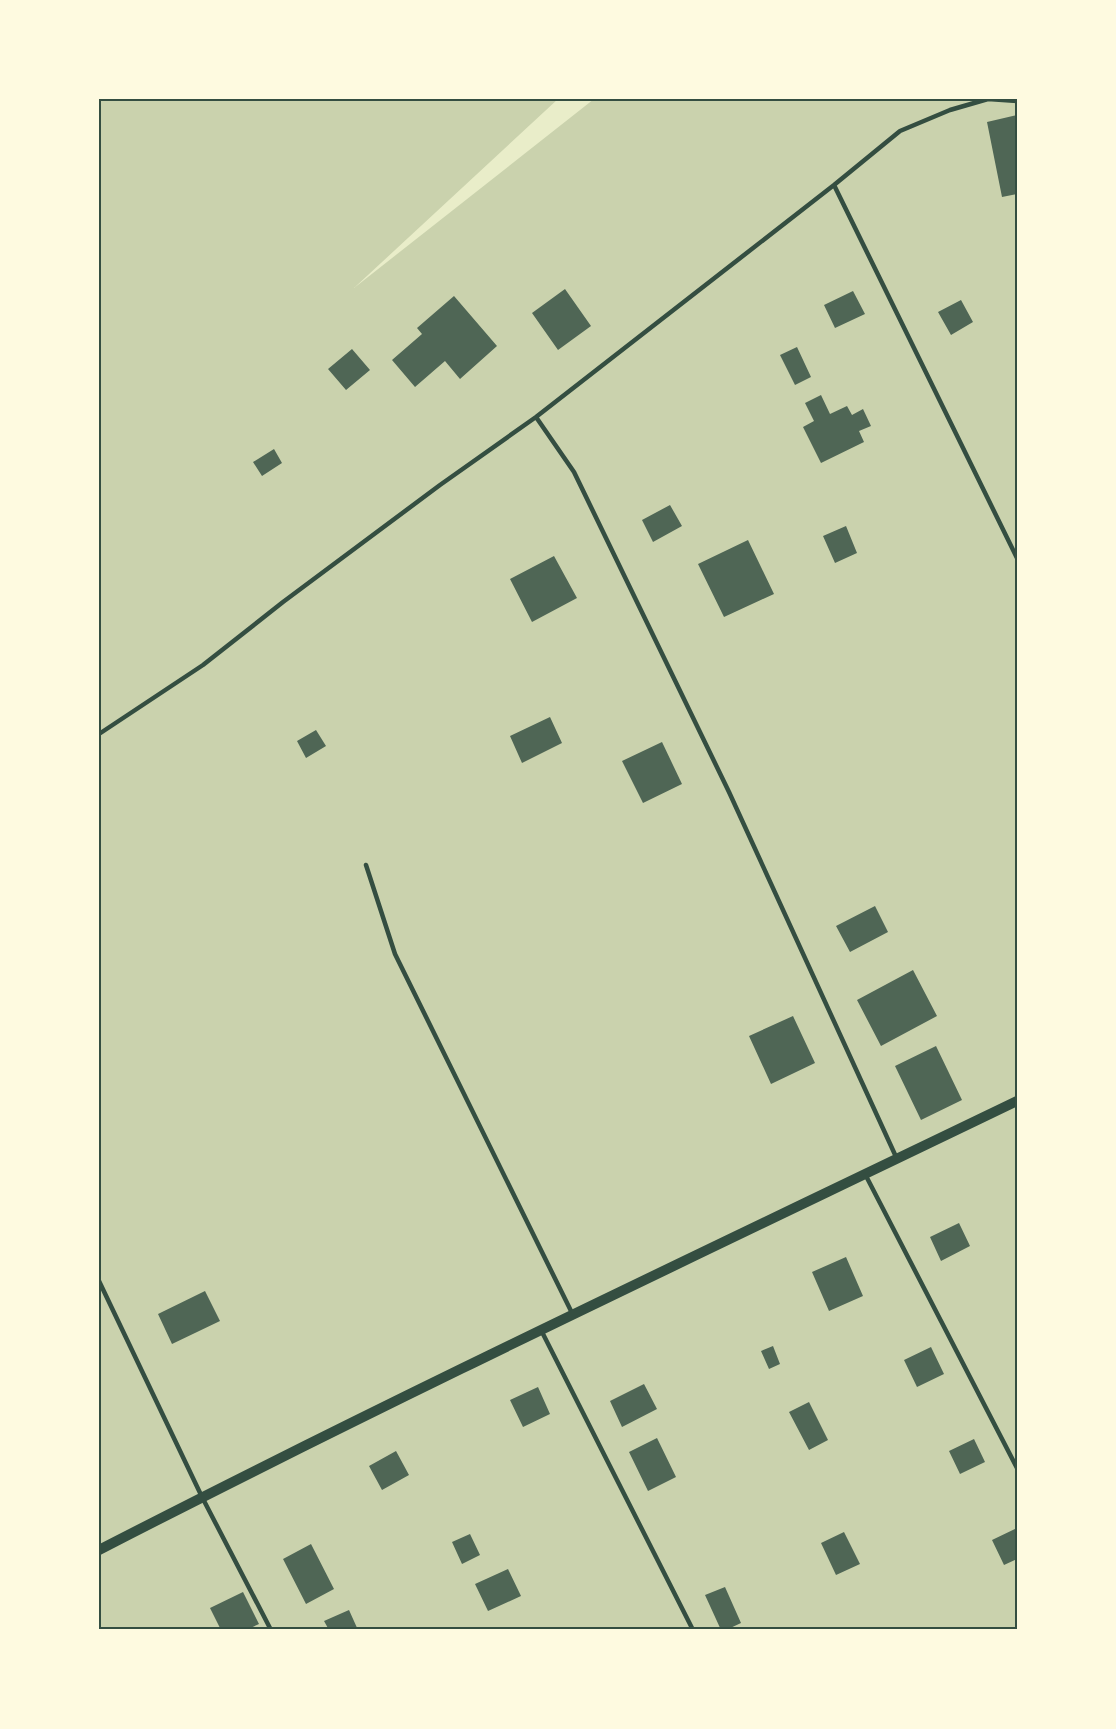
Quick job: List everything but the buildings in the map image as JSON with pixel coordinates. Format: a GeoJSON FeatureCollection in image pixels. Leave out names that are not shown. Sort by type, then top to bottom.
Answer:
{"type":"FeatureCollection","features":[{"type":"Feature","properties":{"kind":"street"},"geometry":{"type":"LineString","coordinates":[[99,1550],[541,1329],[1017,1101]]}},
{"type":"Feature","properties":{"kind":"lane"},"geometry":{"type":"LineString","coordinates":[[99,734],[203,665],[394,519],[536,417],[900,131],[950,110],[988,99],[1017,101]]}},
{"type":"Feature","properties":{"kind":"lane"},"geometry":{"type":"LineString","coordinates":[[834,185],[1017,558]]}},
{"type":"Feature","properties":{"kind":"lane"},"geometry":{"type":"LineString","coordinates":[[536,417],[574,472],[729,792],[897,1159]]}},
{"type":"Feature","properties":{"kind":"lane"},"geometry":{"type":"LineString","coordinates":[[366,865],[395,954],[573,1315]]}},
{"type":"Feature","properties":{"kind":"lane"},"geometry":{"type":"LineString","coordinates":[[865,1174],[1017,1468]]}},
{"type":"Feature","properties":{"kind":"lane"},"geometry":{"type":"LineString","coordinates":[[99,1281],[202,1497],[271,1630]]}},
{"type":"Feature","properties":{"kind":"lane"},"geometry":{"type":"LineString","coordinates":[[541,1329],[693,1630]]}},
{"type":"Feature","properties":{"kind":"green space"},"geometry":{"type":"Polygon","coordinates":[[[99,99],[558,99],[354,288],[594,99],[1017,99],[1017,1630],[99,1630],[99,99]]]}}]}
